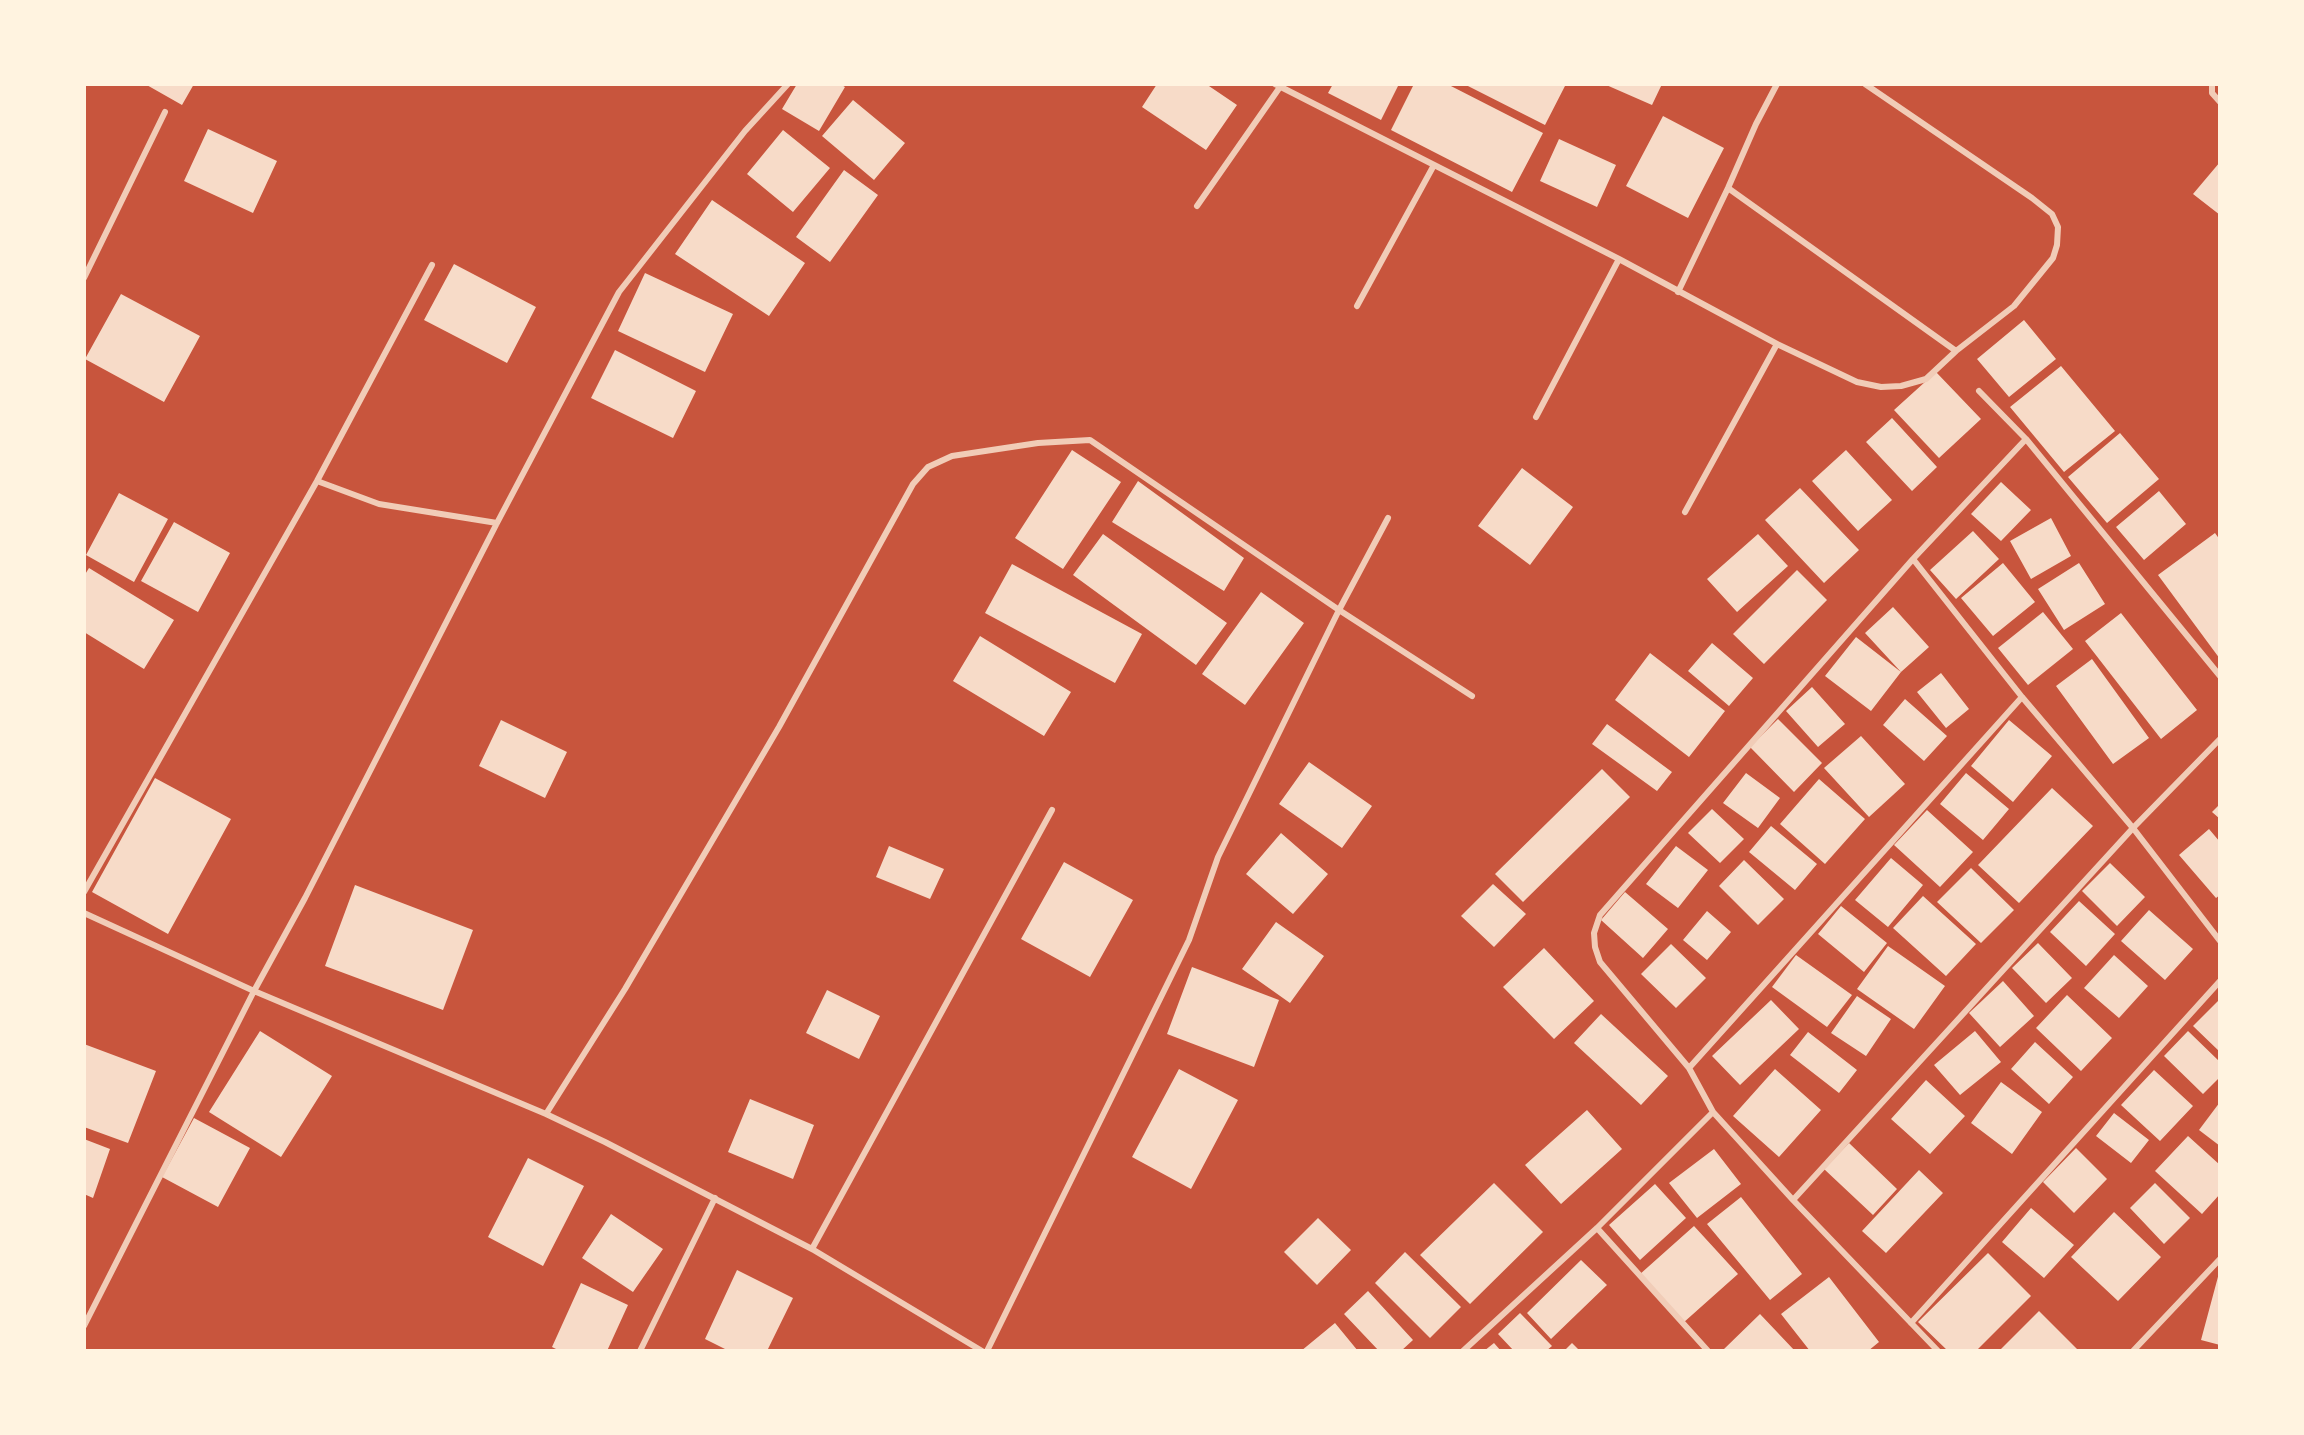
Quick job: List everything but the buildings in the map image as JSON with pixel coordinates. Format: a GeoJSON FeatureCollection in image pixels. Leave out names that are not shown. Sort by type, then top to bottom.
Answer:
{"type":"FeatureCollection","features":[{"type":"Feature","properties":{"kind":"street"},"geometry":{"type":"LineString","coordinates":[[84,1326],[254,991],[305,898],[497,523],[619,292],[745,131],[788,84]]}},
{"type":"Feature","properties":{"kind":"street"},"geometry":{"type":"LineString","coordinates":[[1678,292],[1777,84]]}},
{"type":"Feature","properties":{"kind":"street"},"geometry":{"type":"LineString","coordinates":[[1197,207],[1278,86],[1619,259],[1777,344],[1857,382],[1881,387],[1901,386],[1926,379],[1956,351],[2014,306],[2052,258],[2057,245],[2058,227],[2052,214],[2032,198],[1865,84]]}},
{"type":"Feature","properties":{"kind":"street"},"geometry":{"type":"LineString","coordinates":[[2212,84],[2212,93],[2220,102]]}},
{"type":"Feature","properties":{"kind":"street"},"geometry":{"type":"LineString","coordinates":[[84,278],[165,112]]}},
{"type":"Feature","properties":{"kind":"street"},"geometry":{"type":"LineString","coordinates":[[1357,306],[1434,165]]}},
{"type":"Feature","properties":{"kind":"street"},"geometry":{"type":"LineString","coordinates":[[1728,188],[1956,351]]}},
{"type":"Feature","properties":{"kind":"street"},"geometry":{"type":"LineString","coordinates":[[1536,417],[1619,259]]}},
{"type":"Feature","properties":{"kind":"street"},"geometry":{"type":"LineString","coordinates":[[84,892],[317,481],[432,265]]}},
{"type":"Feature","properties":{"kind":"street"},"geometry":{"type":"LineString","coordinates":[[1685,512],[1777,344]]}},
{"type":"Feature","properties":{"kind":"street"},"geometry":{"type":"LineString","coordinates":[[1979,391],[2026,439],[2220,676]]}},
{"type":"Feature","properties":{"kind":"street"},"geometry":{"type":"LineString","coordinates":[[1938,1351],[1793,1200],[1713,1112],[1689,1068],[1600,962],[1595,947],[1594,933],[1600,915],[1913,559],[2026,439]]}},
{"type":"Feature","properties":{"kind":"street"},"geometry":{"type":"LineString","coordinates":[[546,1114],[631,979],[779,727],[913,484],[928,467],[952,456],[1038,443],[1090,440],[1339,610],[1472,696]]}},
{"type":"Feature","properties":{"kind":"street"},"geometry":{"type":"LineString","coordinates":[[317,481],[379,504],[497,523]]}},
{"type":"Feature","properties":{"kind":"street"},"geometry":{"type":"LineString","coordinates":[[987,1351],[1189,940],[1218,857],[1339,610],[1388,518]]}},
{"type":"Feature","properties":{"kind":"street"},"geometry":{"type":"LineString","coordinates":[[1913,559],[2022,697],[2133,828],[2220,941]]}},
{"type":"Feature","properties":{"kind":"street"},"geometry":{"type":"LineString","coordinates":[[1689,1068],[2022,697]]}},
{"type":"Feature","properties":{"kind":"street"},"geometry":{"type":"LineString","coordinates":[[1793,1200],[2133,828],[2220,739]]}},
{"type":"Feature","properties":{"kind":"street"},"geometry":{"type":"LineString","coordinates":[[812,1250],[1052,810]]}},
{"type":"Feature","properties":{"kind":"street"},"geometry":{"type":"LineString","coordinates":[[84,913],[254,991],[546,1114],[715,1198],[812,1250],[982,1351]]}},
{"type":"Feature","properties":{"kind":"street"},"geometry":{"type":"LineString","coordinates":[[1911,1323],[2220,981]]}},
{"type":"Feature","properties":{"kind":"street"},"geometry":{"type":"LineString","coordinates":[[1463,1351],[1597,1228],[1713,1112]]}},
{"type":"Feature","properties":{"kind":"street"},"geometry":{"type":"LineString","coordinates":[[640,1351],[715,1198]]}},
{"type":"Feature","properties":{"kind":"street"},"geometry":{"type":"LineString","coordinates":[[1597,1228],[1708,1351]]}},
{"type":"Feature","properties":{"kind":"street"},"geometry":{"type":"LineString","coordinates":[[2133,1351],[2220,1259]]}},
{"type":"Feature","properties":{"kind":"street"},"geometry":{"type":"LineString","coordinates":[[961,1351],[965,1342]]}}]}
